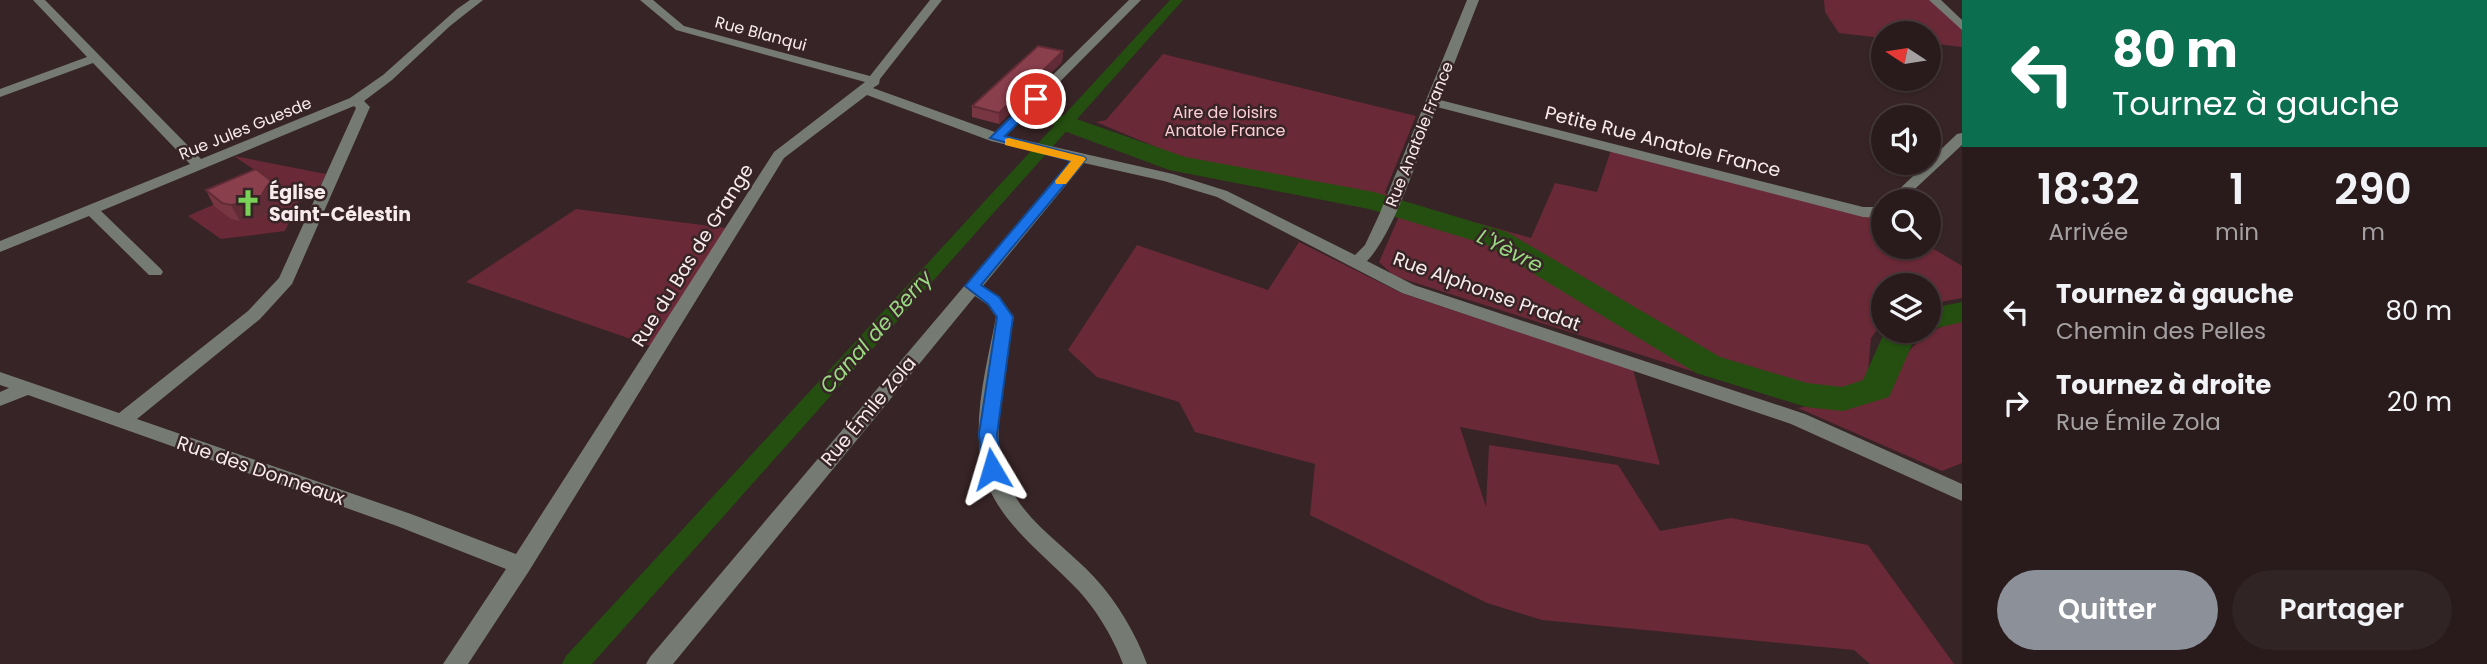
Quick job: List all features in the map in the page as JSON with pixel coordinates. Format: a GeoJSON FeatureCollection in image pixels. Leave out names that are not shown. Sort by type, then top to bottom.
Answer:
{"type":"FeatureCollection","features":[{"type":"Feature","properties":{"kind":"street"},"geometry":{"type":"LineString","coordinates":[[39,0],[199,165]]}},
{"type":"Feature","properties":{"kind":"street","name":"Rue Jules Guesde"},"geometry":{"type":"LineString","coordinates":[[0,247],[355,101],[373,91],[422,43],[477,0]]}},
{"type":"Feature","properties":{"kind":"street","name":"Rue Blanqui"},"geometry":{"type":"LineString","coordinates":[[646,0],[680,28],[870,85],[996,138]]}},
{"type":"Feature","properties":{"kind":"street","name":"Rue du Bas de Grange"},"geometry":{"type":"LineString","coordinates":[[455,664],[521,565],[779,155],[870,85],[936,0]]}},
{"type":"Feature","properties":{"kind":"street"},"geometry":{"type":"LineString","coordinates":[[996,138],[1135,0]]}},
{"type":"Feature","properties":{"kind":"street","name":"Rue Anatole France"},"geometry":{"type":"LineString","coordinates":[[1356,263],[1372,247],[1387,215],[1474,0]]}},
{"type":"Feature","properties":{"kind":"street"},"geometry":{"type":"LineString","coordinates":[[1935,0],[1962,27]]}},
{"type":"Feature","properties":{"kind":"street"},"geometry":{"type":"LineString","coordinates":[[0,93],[95,58]]}},
{"type":"Feature","properties":{"kind":"street"},"geometry":{"type":"LineString","coordinates":[[121,421],[279,292],[363,107],[355,101]]}},
{"type":"Feature","properties":{"kind":"street","name":"Petite Rue Anatole France"},"geometry":{"type":"LineString","coordinates":[[1432,102],[1871,213]]}},
{"type":"Feature","properties":{"kind":"street"},"geometry":{"type":"LineString","coordinates":[[1907,189],[1962,137]]}},
{"type":"Feature","properties":{"kind":"street","name":"Rue Alphonse Pradat"},"geometry":{"type":"LineString","coordinates":[[996,138],[1060,155],[1168,177],[1222,194],[1409,289],[1798,419],[1962,493]]}},
{"type":"Feature","properties":{"kind":"street","name":"Rue Émile Zola"},"geometry":{"type":"LineString","coordinates":[[658,664],[1080,159]]}},
{"type":"Feature","properties":{"kind":"street"},"geometry":{"type":"LineString","coordinates":[[91,209],[155,272]]}},
{"type":"Feature","properties":{"kind":"street"},"geometry":{"type":"LineString","coordinates":[[973,286],[994,301],[1005,317],[988,434],[992,469],[1007,502],[1044,543],[1087,583],[1135,664]]}},
{"type":"Feature","properties":{"kind":"street","name":"Rue des Donneaux"},"geometry":{"type":"LineString","coordinates":[[0,378],[404,520],[521,565]]}},
{"type":"Feature","properties":{"kind":"street"},"geometry":{"type":"LineString","coordinates":[[0,400],[26,388]]}},
{"type":"Feature","properties":{"kind":"green space"},"geometry":{"type":"Polygon","coordinates":[[[1824,0],[1933,0],[1962,29],[1962,47],[1941,44],[1941,21],[1871,21],[1871,37],[1839,33],[1825,12],[1824,0]]]}},
{"type":"Feature","properties":{"kind":"green space","name":"Aire de loisirs Anatole France"},"geometry":{"type":"Polygon","coordinates":[[[1163,54],[1416,116],[1385,192],[1388,196],[1214,171],[1096,122],[1106,120],[1163,54]]]}},
{"type":"Feature","properties":{"kind":"green space"},"geometry":{"type":"Polygon","coordinates":[[[1611,150],[1871,216],[1871,259],[1941,259],[1941,253],[1962,266],[1962,298],[1941,302],[1941,273],[1871,273],[1871,338],[1867,382],[1836,388],[1810,385],[1749,368],[1701,374],[1394,276],[1379,262],[1405,203],[1531,238],[1555,183],[1597,192],[1611,150]]]}},
{"type":"Feature","properties":{"kind":"green space"},"geometry":{"type":"Polygon","coordinates":[[[234,156],[326,174],[314,199],[298,202],[285,231],[221,239],[188,216],[269,180],[234,156]]]}},
{"type":"Feature","properties":{"kind":"green space"},"geometry":{"type":"Polygon","coordinates":[[[576,209],[726,228],[651,346],[466,282],[576,209]]]}},
{"type":"Feature","properties":{"kind":"green space"},"geometry":{"type":"Polygon","coordinates":[[[1299,242],[1401,293],[1633,370],[1660,465],[1460,427],[1486,507],[1489,445],[1618,465],[1660,531],[1731,518],[1868,545],[1954,664],[1870,664],[1854,650],[1542,620],[1487,603],[1310,515],[1315,464],[1195,432],[1179,402],[1097,377],[1068,350],[1137,245],[1268,290],[1299,242]]]}},
{"type":"Feature","properties":{"kind":"green space"},"geometry":{"type":"Polygon","coordinates":[[[1962,320],[1962,463],[1942,471],[1798,408],[1881,394],[1913,347],[1917,343],[1941,343],[1941,327],[1962,320]]]}},
{"type":"Feature","properties":{"kind":"building"},"geometry":{"type":"Polygon","coordinates":[[[1038,46],[1063,51],[999,113],[972,106],[1038,46]]]}},
{"type":"Feature","properties":{"kind":"building"},"geometry":{"type":"Polygon","coordinates":[[[256,169],[274,183],[267,186],[260,198],[254,201],[231,205],[222,203],[206,190],[256,169]]]}},
{"type":"Feature","properties":{"kind":"waterway","name":"Canal de Berry"},"geometry":{"type":"LineString","coordinates":[[575,664],[1177,0]]}},
{"type":"Feature","properties":{"kind":"waterway","name":"L'Yèvre"},"geometry":{"type":"LineString","coordinates":[[1065,123],[1179,164],[1374,201],[1496,238],[1708,365],[1806,395],[1843,399],[1877,388],[1896,343]]}},
{"type":"Feature","properties":{"kind":"waterway","name":"L'Yèvre"},"geometry":{"type":"LineString","coordinates":[[1941,317],[1962,312]]}},
{"type":"Feature","properties":{"kind":"slow traffic"},"geometry":{"type":"LineString","coordinates":[[1009,142],[1080,159],[1061,181]]}},
{"type":"Feature","properties":{"kind":"place","name":"Église Saint-Célestin"},"geometry":{"type":"Point","coordinates":[248,203]}},
{"type":"Feature","properties":{"kind":"route"},"geometry":{"type":"LineString","coordinates":[[992,469],[988,434],[1005,317],[994,301],[973,286],[1080,159],[996,138],[1036,99]]}}]}
